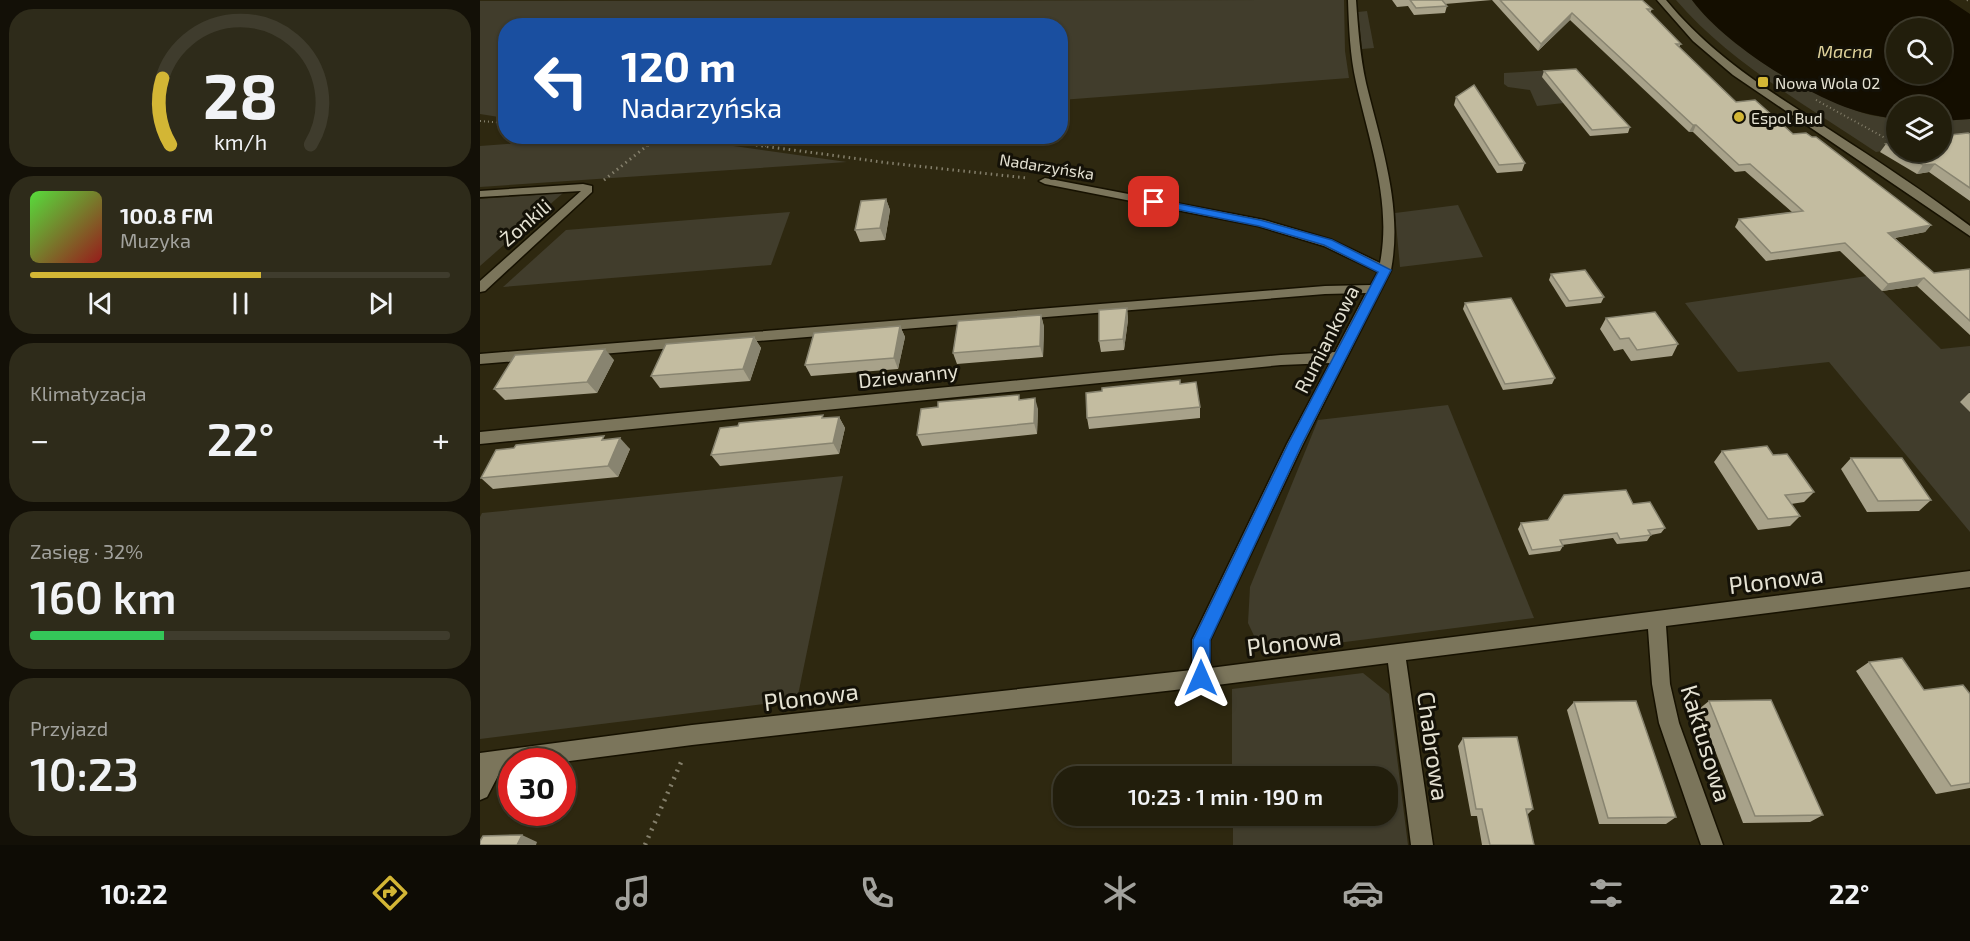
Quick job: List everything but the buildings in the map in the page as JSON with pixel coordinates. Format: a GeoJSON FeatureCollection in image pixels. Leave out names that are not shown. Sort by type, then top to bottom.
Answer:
{"type":"FeatureCollection","features":[{"type":"Feature","properties":{"kind":"street","name":"Rumiankowa"},"geometry":{"type":"LineString","coordinates":[[1201,678],[1202,640],[1295,444],[1385,270],[1389,258],[1390,221],[1357,62],[1352,0]]}},
{"type":"Feature","properties":{"kind":"street"},"geometry":{"type":"LineString","coordinates":[[1661,0],[1689,32],[1725,64],[1970,232]]}},
{"type":"Feature","properties":{"kind":"street","name":"Nadarzyńska"},"geometry":{"type":"LineString","coordinates":[[1045,181],[1260,223],[1328,243],[1385,270]]}},
{"type":"Feature","properties":{"kind":"street"},"geometry":{"type":"LineString","coordinates":[[480,194],[586,188]]}},
{"type":"Feature","properties":{"kind":"street","name":"Żonkili"},"geometry":{"type":"LineString","coordinates":[[480,288],[586,188]]}},
{"type":"Feature","properties":{"kind":"street"},"geometry":{"type":"LineString","coordinates":[[480,359],[1301,292],[1375,289]]}},
{"type":"Feature","properties":{"kind":"street","name":"Dziewanny"},"geometry":{"type":"LineString","coordinates":[[480,438],[1281,360],[1341,357]]}},
{"type":"Feature","properties":{"kind":"street","name":"Plonowa"},"geometry":{"type":"LineString","coordinates":[[488,762],[692,735],[1201,678],[1656,618],[1790,604],[1970,579]]}},
{"type":"Feature","properties":{"kind":"street","name":"Kaktusowa"},"geometry":{"type":"LineString","coordinates":[[1656,618],[1661,684],[1669,723],[1713,845]]}},
{"type":"Feature","properties":{"kind":"street","name":"Chabrowa"},"geometry":{"type":"LineString","coordinates":[[1396,653],[1422,845]]}},
{"type":"Feature","properties":{"kind":"street"},"geometry":{"type":"LineString","coordinates":[[480,790],[488,762]]}},
{"type":"Feature","properties":{"kind":"path"},"geometry":{"type":"LineString","coordinates":[[1810,97],[1886,139]]}},
{"type":"Feature","properties":{"kind":"path"},"geometry":{"type":"LineString","coordinates":[[480,121],[498,122]]}},
{"type":"Feature","properties":{"kind":"path"},"geometry":{"type":"LineString","coordinates":[[586,188],[631,161],[649,144]]}},
{"type":"Feature","properties":{"kind":"path","name":"Nadarzyńska"},"geometry":{"type":"LineString","coordinates":[[752,144],[1045,181]]}},
{"type":"Feature","properties":{"kind":"path"},"geometry":{"type":"LineString","coordinates":[[645,845],[692,735]]}},
{"type":"Feature","properties":{"kind":"shaded area"},"geometry":{"type":"Polygon","coordinates":[[[1344,0],[1345,51],[1349,78],[1068,99],[1068,18],[498,18],[498,117],[480,114],[480,1],[1344,0]]]}},
{"type":"Feature","properties":{"kind":"shaded area"},"geometry":{"type":"Polygon","coordinates":[[[1676,0],[1692,0],[1725,35],[1792,81],[1838,104],[1860,112],[1886,117],[1886,150],[1876,152],[1797,100],[1745,64],[1698,23],[1676,0]]]}},
{"type":"Feature","properties":{"kind":"shaded area"},"geometry":{"type":"Polygon","coordinates":[[[1367,11],[1374,48],[1362,49],[1358,12],[1367,11]]]}},
{"type":"Feature","properties":{"kind":"shaded area"},"geometry":{"type":"Polygon","coordinates":[[[1553,70],[1566,73],[1543,77],[1564,103],[1537,106],[1530,90],[1508,87],[1504,84],[1504,73],[1553,70]]]}},
{"type":"Feature","properties":{"kind":"shaded area"},"geometry":{"type":"Polygon","coordinates":[[[1970,119],[1970,140],[1952,142],[1952,120],[1970,119]]]}},
{"type":"Feature","properties":{"kind":"shaded area"},"geometry":{"type":"Polygon","coordinates":[[[719,144],[847,162],[480,187],[480,146],[719,144]]]}},
{"type":"Feature","properties":{"kind":"shaded area"},"geometry":{"type":"Polygon","coordinates":[[[563,193],[480,266],[480,199],[563,193]]]}},
{"type":"Feature","properties":{"kind":"shaded area"},"geometry":{"type":"Polygon","coordinates":[[[1458,205],[1483,257],[1400,267],[1395,213],[1458,205]]]}},
{"type":"Feature","properties":{"kind":"shaded area"},"geometry":{"type":"Polygon","coordinates":[[[790,212],[771,265],[503,287],[566,230],[790,212]]]}},
{"type":"Feature","properties":{"kind":"shaded area"},"geometry":{"type":"Polygon","coordinates":[[[1867,276],[1941,349],[1970,346],[1970,532],[1829,362],[1738,372],[1685,303],[1867,276]]]}},
{"type":"Feature","properties":{"kind":"shaded area"},"geometry":{"type":"Polygon","coordinates":[[[1448,405],[1534,618],[1267,652],[1256,640],[1248,623],[1250,587],[1318,420],[1448,405]]]}},
{"type":"Feature","properties":{"kind":"shaded area"},"geometry":{"type":"Polygon","coordinates":[[[843,476],[797,700],[480,739],[480,517],[482,513],[843,476]]]}},
{"type":"Feature","properties":{"kind":"shaded area"},"geometry":{"type":"Polygon","coordinates":[[[1363,673],[1389,694],[1408,845],[1233,845],[1233,826],[1398,826],[1398,766],[1232,766],[1232,689],[1363,673]]]}},
{"type":"Feature","properties":{"kind":"water","name":"Macna"},"geometry":{"type":"Polygon","coordinates":[[[1692,0],[1949,0],[1970,14],[1970,119],[1952,120],[1952,96],[1886,96],[1886,117],[1845,107],[1805,89],[1741,48],[1722,32],[1692,0]]]}},
{"type":"Feature","properties":{"kind":"place","name":"Nowa Wola 02"},"geometry":{"type":"Point","coordinates":[1763,82]}},
{"type":"Feature","properties":{"kind":"place","name":"Espol Bud"},"geometry":{"type":"Point","coordinates":[1739,117]}},
{"type":"Feature","properties":{"kind":"route"},"geometry":{"type":"LineString","coordinates":[[1154,202],[1260,223],[1328,243],[1385,270],[1295,444],[1202,640],[1201,678]]}}]}
